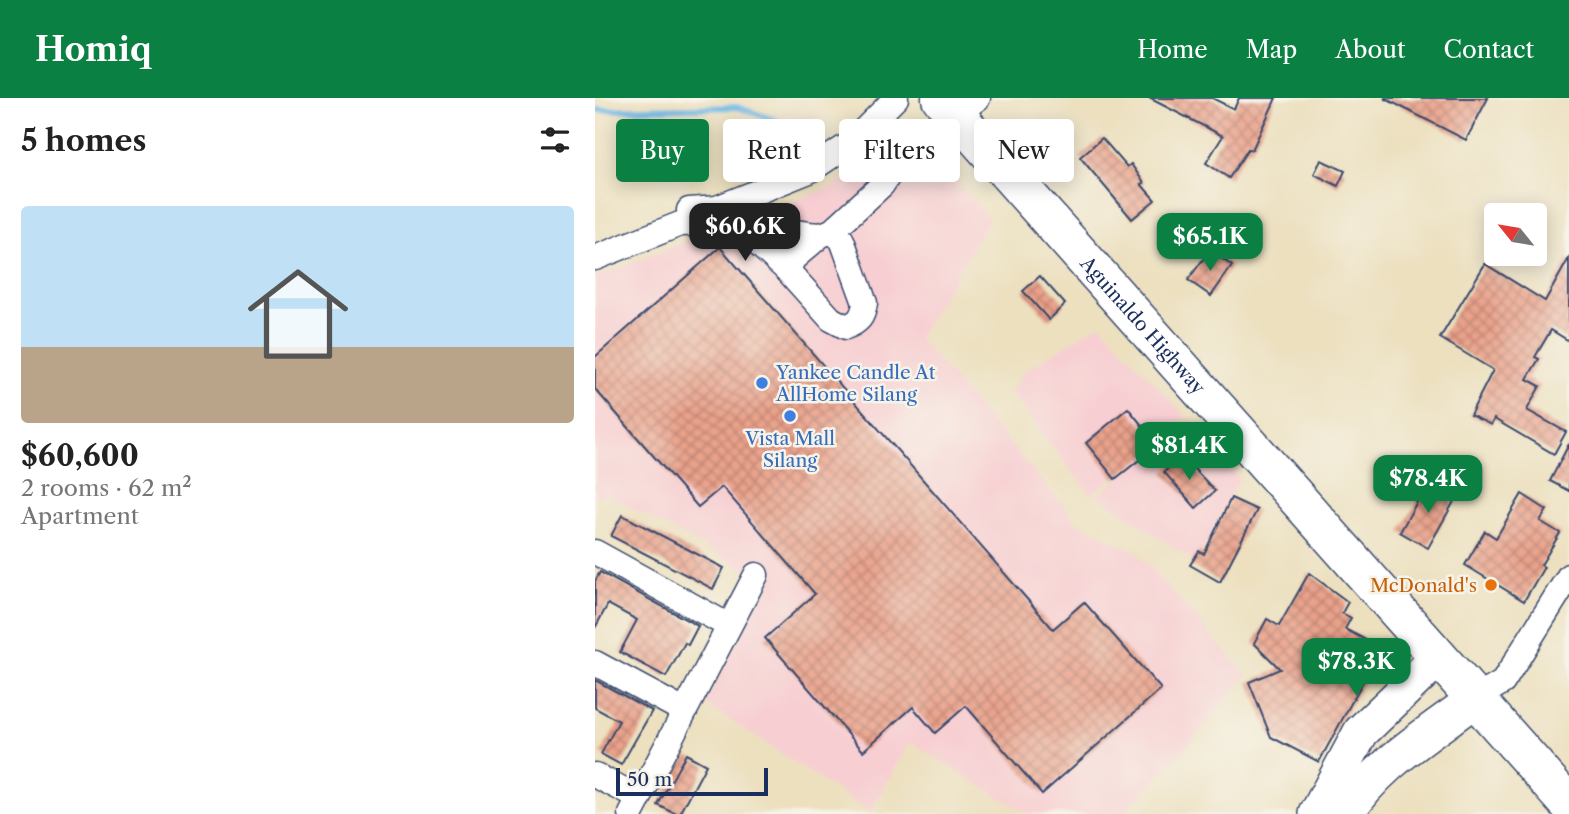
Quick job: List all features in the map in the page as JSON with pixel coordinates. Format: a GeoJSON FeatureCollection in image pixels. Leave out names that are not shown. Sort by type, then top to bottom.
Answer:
{"type":"FeatureCollection","features":[{"type":"Feature","properties":{"kind":"main road","name":"Aguinaldo Highway"},"geometry":{"type":"LineString","coordinates":[[958,104],[1569,804]]}},
{"type":"Feature","properties":{"kind":"street"},"geometry":{"type":"LineString","coordinates":[[595,239],[679,211],[717,208],[809,171],[851,143],[897,98]]}},
{"type":"Feature","properties":{"kind":"street"},"geometry":{"type":"LineString","coordinates":[[788,271],[793,259],[882,186],[901,158],[958,104]]}},
{"type":"Feature","properties":{"kind":"street"},"geometry":{"type":"LineString","coordinates":[[595,258],[680,225],[723,223],[758,244],[788,271],[839,325],[846,327],[858,322],[864,314],[865,303],[842,240],[827,233],[800,234],[778,229],[717,208]]}},
{"type":"Feature","properties":{"kind":"street"},"geometry":{"type":"LineString","coordinates":[[595,552],[729,626]]}},
{"type":"Feature","properties":{"kind":"street"},"geometry":{"type":"LineString","coordinates":[[595,775],[635,806],[756,575]]}},
{"type":"Feature","properties":{"kind":"street"},"geometry":{"type":"LineString","coordinates":[[1346,814],[1356,797],[1387,766],[1475,698],[1503,682],[1569,576]]}},
{"type":"Feature","properties":{"kind":"street"},"geometry":{"type":"LineString","coordinates":[[1317,814],[1361,732],[1439,657]]}},
{"type":"Feature","properties":{"kind":"street"},"geometry":{"type":"LineString","coordinates":[[595,663],[684,711]]}},
{"type":"Feature","properties":{"kind":"shaded area","name":"Vista Mall Silang"},"geometry":{"type":"Polygon","coordinates":[[[839,181],[957,182],[989,219],[918,338],[1078,523],[1137,552],[1247,675],[1194,738],[1123,814],[1028,814],[910,742],[870,813],[705,703],[769,582],[608,495],[595,496],[595,277],[833,186],[839,181]]]}},
{"type":"Feature","properties":{"kind":"shaded area"},"geometry":{"type":"Polygon","coordinates":[[[1100,324],[1186,417],[1091,495],[1010,392],[1026,370],[1100,324]]]}},
{"type":"Feature","properties":{"kind":"shaded area"},"geometry":{"type":"Polygon","coordinates":[[[1189,418],[1239,479],[1197,563],[1098,496],[1189,418]]]}},
{"type":"Feature","properties":{"kind":"building"},"geometry":{"type":"Polygon","coordinates":[[[1149,98],[1212,98],[1234,109],[1239,98],[1276,98],[1252,150],[1248,149],[1229,178],[1206,163],[1223,136],[1149,98]]]}},
{"type":"Feature","properties":{"kind":"building"},"geometry":{"type":"Polygon","coordinates":[[[1384,98],[1488,98],[1466,140],[1384,98]]]}},
{"type":"Feature","properties":{"kind":"building"},"geometry":{"type":"Polygon","coordinates":[[[1102,138],[1127,167],[1131,164],[1144,183],[1141,184],[1155,200],[1132,219],[1080,157],[1102,138]]]}},
{"type":"Feature","properties":{"kind":"building"},"geometry":{"type":"Polygon","coordinates":[[[1321,160],[1345,171],[1338,186],[1314,174],[1321,160]]]}},
{"type":"Feature","properties":{"kind":"building"},"geometry":{"type":"Polygon","coordinates":[[[720,247],[1053,629],[1084,602],[1161,689],[1042,794],[966,706],[935,733],[913,707],[863,751],[765,638],[815,594],[722,487],[698,507],[595,389],[595,357],[720,247]]]}},
{"type":"Feature","properties":{"kind":"building"},"geometry":{"type":"Polygon","coordinates":[[[1210,250],[1232,266],[1211,296],[1188,280],[1210,250]]]}},
{"type":"Feature","properties":{"kind":"building"},"geometry":{"type":"Polygon","coordinates":[[[1569,258],[1569,341],[1551,330],[1535,357],[1539,359],[1527,379],[1540,386],[1527,410],[1566,432],[1554,454],[1494,419],[1491,425],[1470,415],[1493,370],[1440,338],[1484,266],[1545,301],[1569,258]]]}},
{"type":"Feature","properties":{"kind":"building"},"geometry":{"type":"Polygon","coordinates":[[[1040,276],[1065,304],[1049,320],[1023,291],[1040,276]]]}},
{"type":"Feature","properties":{"kind":"building"},"geometry":{"type":"Polygon","coordinates":[[[1128,408],[1158,445],[1115,479],[1086,443],[1128,408]]]}},
{"type":"Feature","properties":{"kind":"building"},"geometry":{"type":"Polygon","coordinates":[[[1569,444],[1569,491],[1550,481],[1569,444]]]}},
{"type":"Feature","properties":{"kind":"building"},"geometry":{"type":"Polygon","coordinates":[[[1182,456],[1215,491],[1196,508],[1164,472],[1182,456]]]}},
{"type":"Feature","properties":{"kind":"building"},"geometry":{"type":"Polygon","coordinates":[[[1428,482],[1456,498],[1428,548],[1400,532],[1428,482]]]}},
{"type":"Feature","properties":{"kind":"building"},"geometry":{"type":"Polygon","coordinates":[[[1522,494],[1547,510],[1540,521],[1560,533],[1524,601],[1465,565],[1485,531],[1496,538],[1522,494]]]}},
{"type":"Feature","properties":{"kind":"building"},"geometry":{"type":"Polygon","coordinates":[[[1231,498],[1257,510],[1220,582],[1190,565],[1199,551],[1204,554],[1231,498]]]}},
{"type":"Feature","properties":{"kind":"building"},"geometry":{"type":"Polygon","coordinates":[[[622,515],[724,568],[713,589],[611,536],[622,515]]]}},
{"type":"Feature","properties":{"kind":"building"},"geometry":{"type":"Polygon","coordinates":[[[600,572],[698,626],[666,677],[620,652],[637,620],[608,604],[595,628],[595,581],[600,572]]]}},
{"type":"Feature","properties":{"kind":"building"},"geometry":{"type":"Polygon","coordinates":[[[1309,573],[1348,602],[1342,613],[1351,618],[1345,629],[1377,646],[1369,662],[1372,665],[1319,762],[1271,737],[1249,682],[1280,669],[1254,643],[1267,619],[1279,626],[1309,573]]]}},
{"type":"Feature","properties":{"kind":"building"},"geometry":{"type":"Polygon","coordinates":[[[595,680],[652,711],[621,765],[601,754],[619,721],[595,708],[595,680]]]}},
{"type":"Feature","properties":{"kind":"building"},"geometry":{"type":"Polygon","coordinates":[[[686,754],[706,765],[680,814],[676,814],[658,805],[686,754]]]}},
{"type":"Feature","properties":{"kind":"waterway"},"geometry":{"type":"LineString","coordinates":[[595,110],[737,107],[772,119]]}},
{"type":"Feature","properties":{"kind":"place","name":"Yankee Candle At AllHome Silang"},"geometry":{"type":"Point","coordinates":[762,383]}},
{"type":"Feature","properties":{"kind":"place","name":"Vista Mall Silang"},"geometry":{"type":"Point","coordinates":[790,416]}},
{"type":"Feature","properties":{"kind":"place","name":"McDonald's"},"geometry":{"type":"Point","coordinates":[1491,585]}}]}
